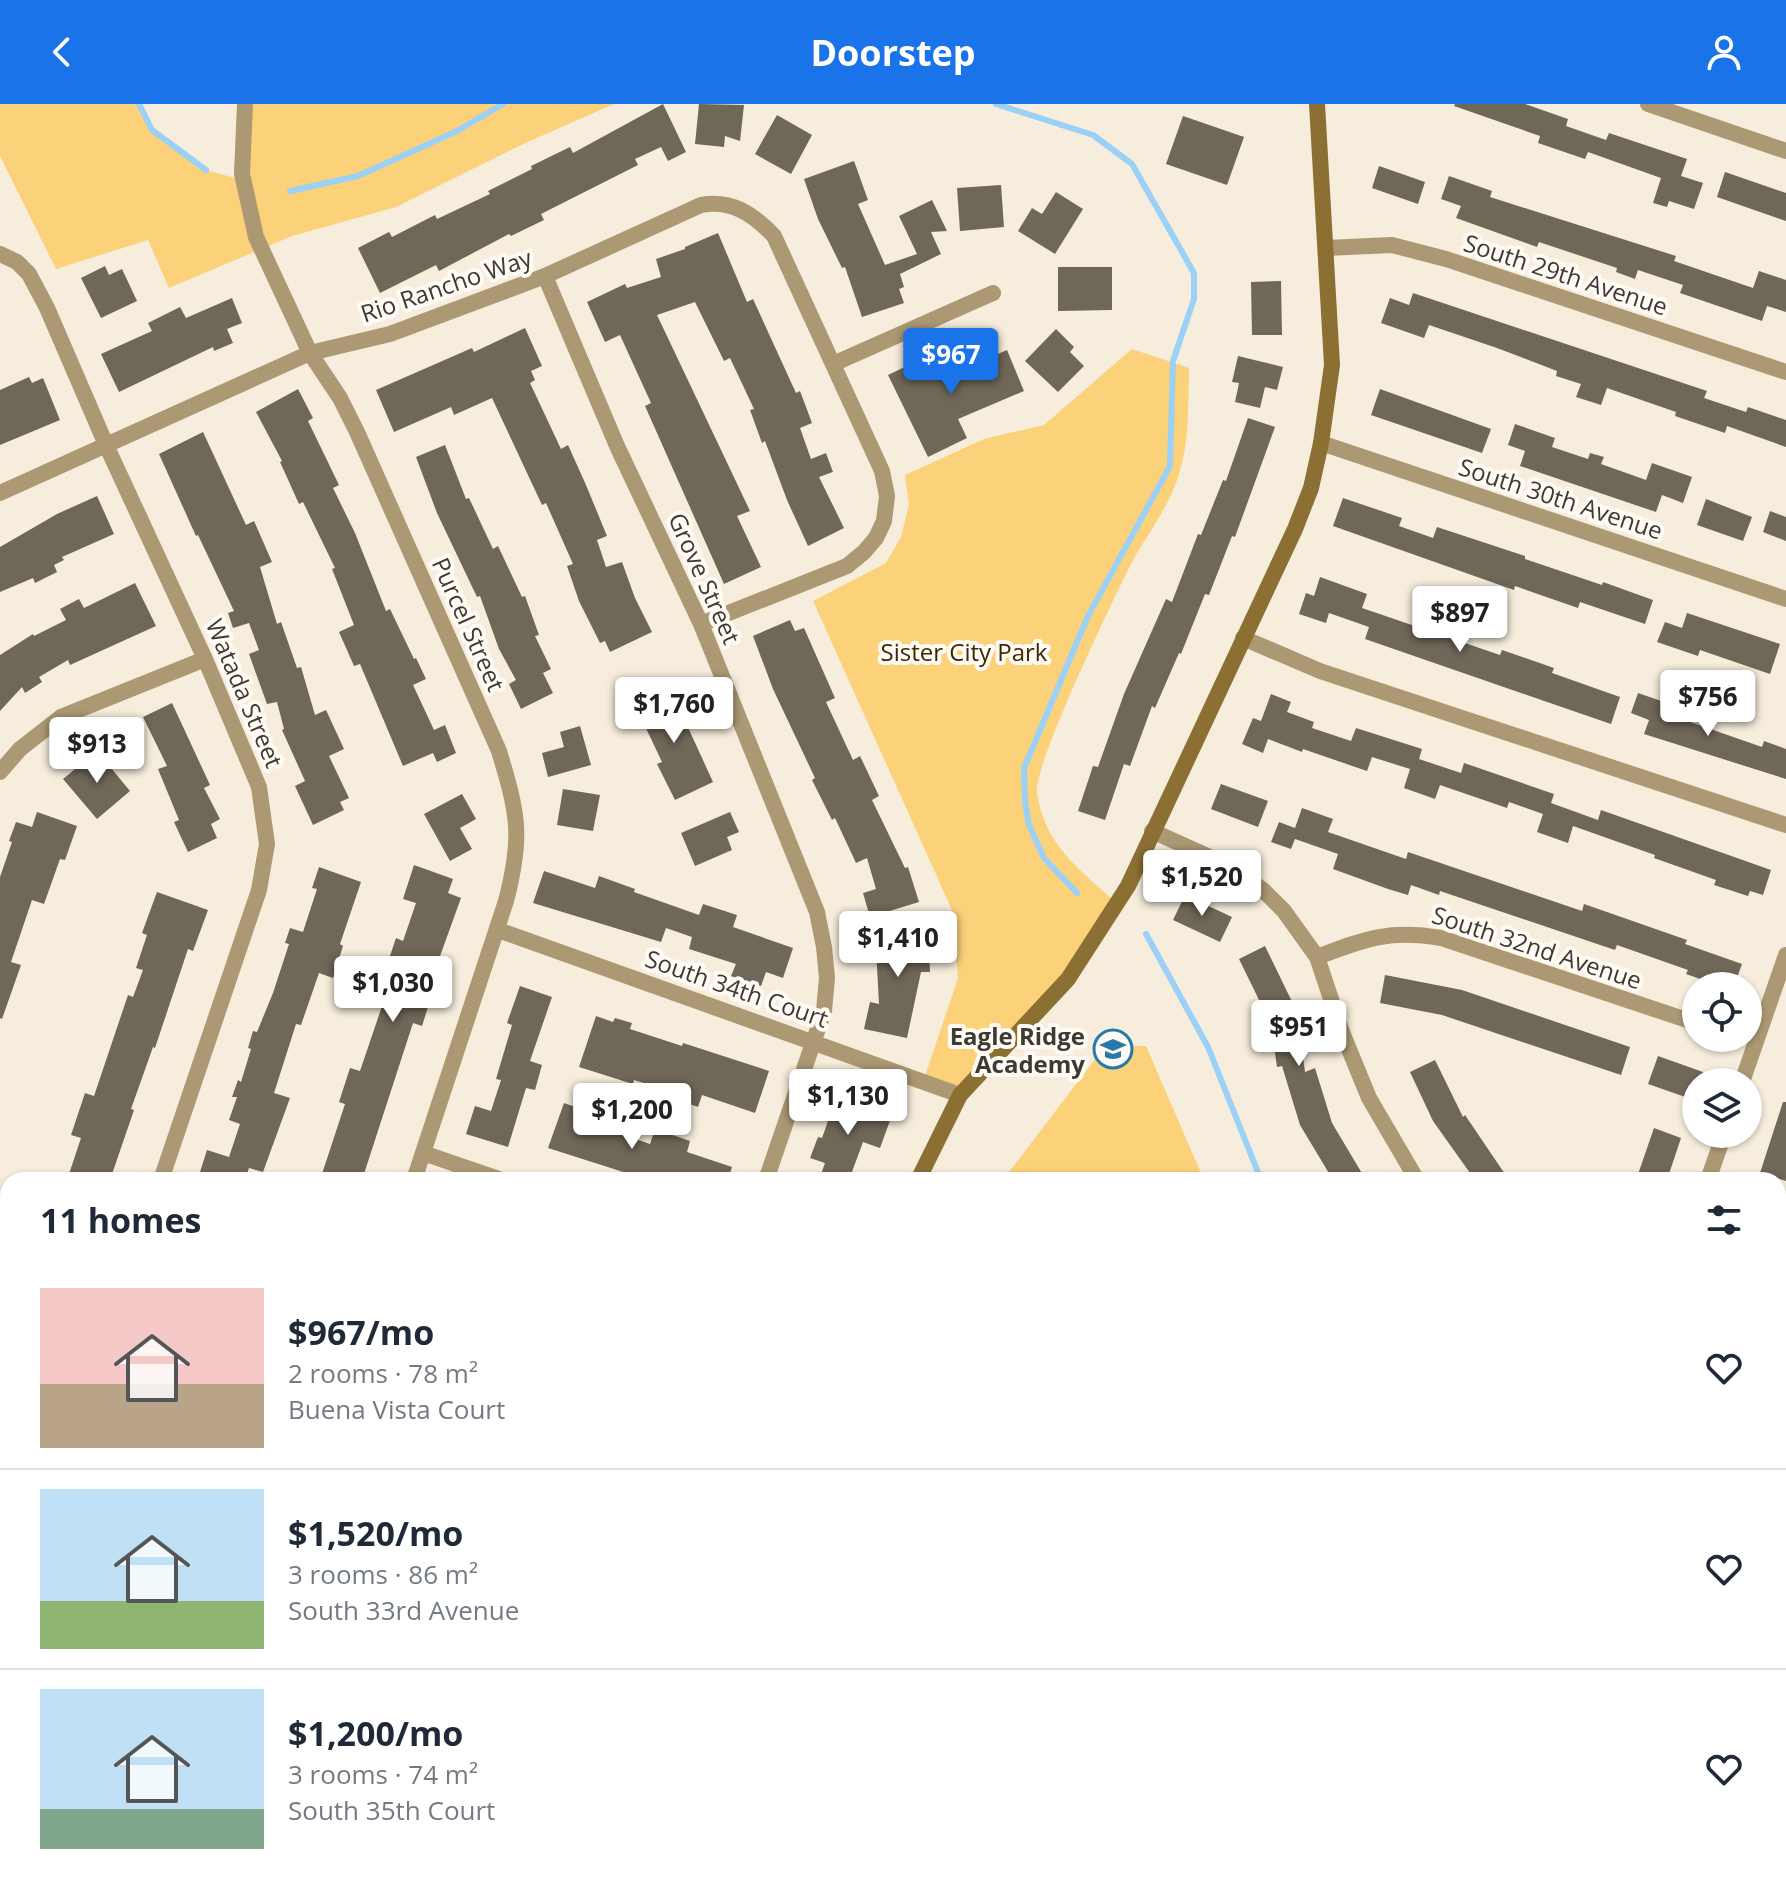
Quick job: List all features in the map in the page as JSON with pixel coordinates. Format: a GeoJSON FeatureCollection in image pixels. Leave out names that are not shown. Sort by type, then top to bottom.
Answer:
{"type":"FeatureCollection","features":[{"type":"Feature","properties":{"kind":"street","name":"Purcel Street"},"geometry":{"type":"LineString","coordinates":[[245,104],[242,174],[249,214],[270,272],[310,353],[340,398],[357,432],[499,751],[514,800],[518,827],[515,865],[498,930],[417,1172]]}},
{"type":"Feature","properties":{"kind":"street"},"geometry":{"type":"LineString","coordinates":[[922,1172],[960,1095],[1068,979],[1128,886],[1295,529],[1311,488],[1332,365],[1317,104]]}},
{"type":"Feature","properties":{"kind":"street"},"geometry":{"type":"LineString","coordinates":[[1648,104],[1786,151]]}},
{"type":"Feature","properties":{"kind":"street","name":"Rio Rancho Way"},"geometry":{"type":"LineString","coordinates":[[0,493],[310,353],[390,334],[545,276],[701,205],[728,205],[753,216],[774,236],[882,471],[887,496],[884,521],[876,538],[847,566],[701,624]]}},
{"type":"Feature","properties":{"kind":"street","name":"South 29th Avenue"},"geometry":{"type":"LineString","coordinates":[[1326,248],[1392,245],[1446,259],[1786,372]]}},
{"type":"Feature","properties":{"kind":"street","name":"Watada Street"},"geometry":{"type":"LineString","coordinates":[[2,254],[17,262],[37,286],[205,659],[259,787],[267,844],[259,890],[164,1172]]}},
{"type":"Feature","properties":{"kind":"street","name":"Grove Street"},"geometry":{"type":"LineString","coordinates":[[545,276],[617,446],[701,624],[817,912],[827,978],[824,1011],[769,1172]]}},
{"type":"Feature","properties":{"kind":"street"},"geometry":{"type":"LineString","coordinates":[[833,364],[993,293]]}},
{"type":"Feature","properties":{"kind":"street","name":"South 30th Avenue"},"geometry":{"type":"LineString","coordinates":[[1321,443],[1786,599]]}},
{"type":"Feature","properties":{"kind":"street"},"geometry":{"type":"LineString","coordinates":[[1243,638],[1320,671],[1786,825]]}},
{"type":"Feature","properties":{"kind":"street"},"geometry":{"type":"LineString","coordinates":[[0,772],[20,749],[61,717],[205,659]]}},
{"type":"Feature","properties":{"kind":"street"},"geometry":{"type":"LineString","coordinates":[[1152,831],[1203,852],[1242,874],[1284,911],[1317,957],[1342,1032],[1369,1098],[1412,1172]]}},
{"type":"Feature","properties":{"kind":"street","name":"South 34th Court"},"geometry":{"type":"LineString","coordinates":[[498,930],[960,1095]]}},
{"type":"Feature","properties":{"kind":"street","name":"South 32nd Avenue"},"geometry":{"type":"LineString","coordinates":[[1317,957],[1385,935],[1427,935],[1682,1018]]}},
{"type":"Feature","properties":{"kind":"street"},"geometry":{"type":"LineString","coordinates":[[1762,1009],[1786,955]]}},
{"type":"Feature","properties":{"kind":"street"},"geometry":{"type":"LineString","coordinates":[[1711,1172],[1719,1148]]}},
{"type":"Feature","properties":{"kind":"street"},"geometry":{"type":"LineString","coordinates":[[423,1153],[479,1172]]}},
{"type":"Feature","properties":{"kind":"green space"},"geometry":{"type":"Polygon","coordinates":[[[0,104],[139,104],[152,130],[206,170],[242,180],[245,104],[614,104],[521,145],[396,207],[292,236],[169,288],[148,240],[56,269],[0,156],[0,104]]]}},
{"type":"Feature","properties":{"kind":"green space","name":"Sister City Park"},"geometry":{"type":"Polygon","coordinates":[[[1132,349],[1189,368],[1184,455],[1171,494],[1129,568],[1075,683],[1047,751],[1037,793],[1048,828],[1066,856],[1117,903],[1068,979],[960,1095],[924,1079],[958,978],[952,910],[813,601],[886,563],[901,537],[909,504],[905,475],[984,439],[1044,425],[1132,349]]]}},
{"type":"Feature","properties":{"kind":"green space"},"geometry":{"type":"Polygon","coordinates":[[[1105,1046],[1146,1046],[1201,1172],[1009,1172],[1105,1046]]]}},
{"type":"Feature","properties":{"kind":"building"},"geometry":{"type":"Polygon","coordinates":[[[663,104],[686,152],[668,161],[661,147],[635,159],[638,165],[541,214],[544,220],[511,236],[509,234],[439,271],[436,265],[380,293],[358,248],[389,232],[392,237],[435,215],[437,219],[490,194],[488,191],[532,169],[531,166],[570,147],[573,153],[663,104]]]}},
{"type":"Feature","properties":{"kind":"building"},"geometry":{"type":"Polygon","coordinates":[[[699,104],[744,105],[740,141],[725,136],[724,147],[695,144],[699,104]]]}},
{"type":"Feature","properties":{"kind":"building"},"geometry":{"type":"Polygon","coordinates":[[[1455,104],[1525,104],[1568,119],[1566,126],[1606,140],[1609,133],[1687,159],[1681,176],[1703,183],[1694,209],[1669,201],[1667,207],[1653,203],[1661,178],[1588,152],[1585,159],[1538,143],[1540,136],[1455,104]]]}},
{"type":"Feature","properties":{"kind":"building"},"geometry":{"type":"Polygon","coordinates":[[[777,115],[812,135],[791,174],[755,154],[777,115]]]}},
{"type":"Feature","properties":{"kind":"building"},"geometry":{"type":"Polygon","coordinates":[[[1183,116],[1244,137],[1227,185],[1166,164],[1183,116]]]}},
{"type":"Feature","properties":{"kind":"building"},"geometry":{"type":"Polygon","coordinates":[[[854,161],[868,200],[858,204],[885,265],[917,254],[899,216],[932,200],[947,231],[931,232],[941,254],[900,274],[904,287],[899,289],[904,303],[862,317],[845,267],[842,268],[818,219],[804,179],[854,161]]]}},
{"type":"Feature","properties":{"kind":"building"},"geometry":{"type":"Polygon","coordinates":[[[1379,166],[1425,182],[1418,204],[1372,188],[1379,166]]]}},
{"type":"Feature","properties":{"kind":"building"},"geometry":{"type":"Polygon","coordinates":[[[1725,172],[1786,193],[1786,221],[1717,197],[1725,172]]]}},
{"type":"Feature","properties":{"kind":"building"},"geometry":{"type":"Polygon","coordinates":[[[1449,176],[1492,191],[1490,197],[1676,256],[1674,261],[1753,288],[1759,271],[1786,280],[1786,312],[1767,306],[1762,321],[1680,293],[1683,285],[1638,270],[1635,279],[1616,272],[1617,268],[1539,242],[1537,247],[1456,218],[1461,206],[1441,199],[1449,176]]]}},
{"type":"Feature","properties":{"kind":"building"},"geometry":{"type":"Polygon","coordinates":[[[1001,185],[1004,227],[960,231],[957,188],[1001,185]]]}},
{"type":"Feature","properties":{"kind":"building"},"geometry":{"type":"Polygon","coordinates":[[[1056,192],[1083,209],[1055,254],[1018,231],[1032,208],[1042,214],[1056,192]]]}},
{"type":"Feature","properties":{"kind":"building"},"geometry":{"type":"Polygon","coordinates":[[[718,233],[747,302],[753,299],[796,393],[800,391],[812,423],[800,428],[811,459],[826,453],[833,472],[819,477],[844,528],[808,546],[765,441],[762,443],[750,410],[754,409],[730,358],[724,361],[695,302],[657,315],[750,511],[737,516],[761,567],[724,584],[645,406],[651,403],[620,335],[605,342],[587,302],[625,284],[627,288],[661,277],[656,259],[718,233]]]}},
{"type":"Feature","properties":{"kind":"building"},"geometry":{"type":"Polygon","coordinates":[[[105,266],[109,275],[122,269],[137,301],[101,318],[81,278],[105,266]]]}},
{"type":"Feature","properties":{"kind":"building"},"geometry":{"type":"Polygon","coordinates":[[[1058,267],[1112,267],[1112,310],[1058,311],[1058,267]]]}},
{"type":"Feature","properties":{"kind":"building"},"geometry":{"type":"Polygon","coordinates":[[[1281,281],[1282,335],[1252,335],[1251,282],[1281,281]]]}},
{"type":"Feature","properties":{"kind":"building"},"geometry":{"type":"Polygon","coordinates":[[[1413,293],[1707,391],[1704,398],[1746,412],[1748,407],[1786,420],[1786,447],[1727,426],[1725,433],[1607,388],[1601,405],[1576,397],[1581,384],[1556,376],[1557,371],[1497,348],[1429,325],[1424,338],[1381,323],[1390,298],[1409,305],[1413,293]]]}},
{"type":"Feature","properties":{"kind":"building"},"geometry":{"type":"Polygon","coordinates":[[[232,298],[242,323],[227,329],[233,343],[214,351],[213,347],[119,392],[101,354],[152,331],[148,323],[180,307],[186,318],[232,298]]]}},
{"type":"Feature","properties":{"kind":"building"},"geometry":{"type":"Polygon","coordinates":[[[525,328],[542,366],[531,371],[535,380],[530,383],[561,449],[568,445],[586,485],[607,536],[597,540],[606,567],[622,562],[652,632],[610,652],[605,641],[600,643],[579,601],[567,566],[573,564],[546,503],[542,505],[492,398],[454,415],[451,407],[394,432],[376,390],[472,348],[474,352],[525,328]]]}},
{"type":"Feature","properties":{"kind":"building"},"geometry":{"type":"Polygon","coordinates":[[[1056,329],[1074,347],[1070,352],[1084,366],[1058,392],[1025,361],[1056,329]]]}},
{"type":"Feature","properties":{"kind":"building"},"geometry":{"type":"Polygon","coordinates":[[[1007,350],[1024,391],[958,419],[967,438],[928,457],[888,375],[936,352],[947,376],[1007,350]]]}},
{"type":"Feature","properties":{"kind":"building"},"geometry":{"type":"Polygon","coordinates":[[[1238,356],[1283,367],[1277,390],[1265,387],[1260,408],[1235,402],[1239,383],[1232,382],[1238,356]]]}},
{"type":"Feature","properties":{"kind":"building"},"geometry":{"type":"Polygon","coordinates":[[[29,377],[32,383],[43,378],[60,420],[0,445],[0,390],[29,377]]]}},
{"type":"Feature","properties":{"kind":"building"},"geometry":{"type":"Polygon","coordinates":[[[298,389],[313,418],[308,421],[339,485],[333,488],[386,611],[390,609],[426,679],[413,685],[434,730],[445,725],[456,753],[437,762],[433,753],[403,766],[360,664],[354,666],[339,632],[354,625],[332,569],[335,568],[303,502],[299,504],[282,461],[256,412],[298,389]]]}},
{"type":"Feature","properties":{"kind":"building"},"geometry":{"type":"Polygon","coordinates":[[[1380,389],[1491,429],[1482,453],[1371,415],[1380,389]]]}},
{"type":"Feature","properties":{"kind":"building"},"geometry":{"type":"Polygon","coordinates":[[[1248,418],[1275,427],[1235,537],[1232,536],[1209,595],[1205,594],[1155,708],[1152,706],[1130,766],[1124,764],[1105,820],[1078,811],[1093,766],[1098,767],[1124,694],[1166,599],[1172,602],[1198,534],[1201,535],[1223,480],[1226,481],[1248,418]]]}},
{"type":"Feature","properties":{"kind":"building"},"geometry":{"type":"Polygon","coordinates":[[[1515,424],[1555,438],[1552,447],[1588,459],[1590,453],[1604,457],[1601,464],[1646,480],[1652,463],[1692,477],[1683,503],[1662,495],[1656,512],[1520,466],[1525,451],[1508,445],[1515,424]]]}},
{"type":"Feature","properties":{"kind":"building"},"geometry":{"type":"Polygon","coordinates":[[[203,432],[246,525],[254,521],[272,562],[260,567],[277,624],[281,622],[297,668],[301,667],[315,715],[326,710],[344,749],[329,756],[349,798],[340,802],[344,810],[313,825],[295,786],[305,781],[282,730],[277,702],[267,704],[249,654],[259,650],[249,623],[233,628],[228,613],[234,611],[159,454],[203,432]]]}},
{"type":"Feature","properties":{"kind":"building"},"geometry":{"type":"Polygon","coordinates":[[[445,445],[466,499],[469,498],[493,549],[498,546],[522,597],[525,596],[539,635],[535,636],[551,669],[543,673],[553,693],[521,709],[509,684],[516,680],[499,649],[480,596],[477,597],[437,513],[416,457],[445,445]]]}},
{"type":"Feature","properties":{"kind":"building"},"geometry":{"type":"Polygon","coordinates":[[[97,496],[114,534],[62,557],[64,560],[54,565],[57,572],[35,583],[33,578],[0,592],[0,547],[57,514],[97,496]]]}},
{"type":"Feature","properties":{"kind":"building"},"geometry":{"type":"Polygon","coordinates":[[[1343,498],[1402,518],[1399,526],[1433,538],[1437,527],[1653,600],[1645,624],[1580,602],[1578,608],[1515,586],[1514,590],[1333,526],[1343,498]]]}},
{"type":"Feature","properties":{"kind":"building"},"geometry":{"type":"Polygon","coordinates":[[[1706,499],[1752,517],[1743,541],[1697,525],[1706,499]]]}},
{"type":"Feature","properties":{"kind":"building"},"geometry":{"type":"Polygon","coordinates":[[[1770,511],[1786,517],[1786,541],[1763,532],[1770,511]]]}},
{"type":"Feature","properties":{"kind":"building"},"geometry":{"type":"Polygon","coordinates":[[[1320,577],[1367,594],[1362,608],[1500,655],[1502,650],[1554,668],[1552,673],[1620,697],[1611,724],[1365,639],[1369,627],[1329,613],[1326,623],[1299,614],[1306,593],[1314,596],[1320,577]]]}},
{"type":"Feature","properties":{"kind":"building"},"geometry":{"type":"Polygon","coordinates":[[[135,583],[156,626],[70,665],[68,660],[39,677],[42,682],[25,693],[22,687],[0,711],[0,655],[33,634],[66,620],[60,609],[79,599],[84,608],[135,583]]]}},
{"type":"Feature","properties":{"kind":"building"},"geometry":{"type":"Polygon","coordinates":[[[1687,613],[1780,644],[1770,674],[1700,650],[1698,656],[1657,642],[1665,622],[1682,628],[1687,613]]]}},
{"type":"Feature","properties":{"kind":"building"},"geometry":{"type":"Polygon","coordinates":[[[790,620],[795,631],[804,628],[835,698],[826,702],[853,760],[860,756],[879,796],[872,800],[905,868],[908,867],[919,902],[870,917],[863,893],[876,889],[867,858],[856,863],[835,818],[832,820],[812,780],[815,778],[773,689],[753,636],[790,620]]]}},
{"type":"Feature","properties":{"kind":"building"},"geometry":{"type":"Polygon","coordinates":[[[670,688],[713,782],[675,800],[657,764],[662,762],[635,705],[670,688]]]}},
{"type":"Feature","properties":{"kind":"building"},"geometry":{"type":"Polygon","coordinates":[[[1638,693],[1679,707],[1676,717],[1762,747],[1764,741],[1786,749],[1786,779],[1644,734],[1649,720],[1631,713],[1638,693]]]}},
{"type":"Feature","properties":{"kind":"building"},"geometry":{"type":"Polygon","coordinates":[[[1271,694],[1291,702],[1287,712],[1314,722],[1312,728],[1351,741],[1356,728],[1422,749],[1419,759],[1461,773],[1464,763],[1554,794],[1551,803],[1598,820],[1601,810],[1771,870],[1763,895],[1750,891],[1748,896],[1714,885],[1716,880],[1573,826],[1568,843],[1537,832],[1543,814],[1509,802],[1507,808],[1440,785],[1435,799],[1404,788],[1410,769],[1372,757],[1367,771],[1268,739],[1263,753],[1242,744],[1253,718],[1261,721],[1271,694]]]}},
{"type":"Feature","properties":{"kind":"building"},"geometry":{"type":"Polygon","coordinates":[[[172,703],[210,785],[204,788],[220,819],[211,824],[217,838],[188,852],[174,822],[179,820],[158,769],[167,766],[143,717],[172,703]]]}},
{"type":"Feature","properties":{"kind":"building"},"geometry":{"type":"Polygon","coordinates":[[[580,726],[591,765],[548,777],[542,753],[564,747],[560,732],[580,726]]]}},
{"type":"Feature","properties":{"kind":"building"},"geometry":{"type":"Polygon","coordinates":[[[97,751],[130,791],[97,819],[63,779],[97,751]]]}},
{"type":"Feature","properties":{"kind":"building"},"geometry":{"type":"Polygon","coordinates":[[[1221,784],[1268,801],[1258,827],[1211,809],[1221,784]]]}},
{"type":"Feature","properties":{"kind":"building"},"geometry":{"type":"Polygon","coordinates":[[[563,789],[600,795],[593,831],[557,825],[563,789]]]}},
{"type":"Feature","properties":{"kind":"building"},"geometry":{"type":"Polygon","coordinates":[[[462,794],[476,819],[460,828],[472,849],[450,861],[424,814],[462,794]]]}},
{"type":"Feature","properties":{"kind":"building"},"geometry":{"type":"Polygon","coordinates":[[[1302,808],[1333,819],[1328,832],[1406,859],[1408,852],[1582,911],[1584,904],[1687,940],[1685,944],[1742,964],[1739,972],[1687,972],[1617,945],[1615,950],[1440,891],[1439,895],[1411,885],[1408,895],[1388,889],[1333,869],[1338,854],[1295,839],[1291,849],[1271,842],[1279,822],[1295,828],[1302,808]]]}},
{"type":"Feature","properties":{"kind":"building"},"geometry":{"type":"Polygon","coordinates":[[[37,812],[77,826],[65,860],[60,859],[44,904],[32,900],[11,962],[21,965],[2,1019],[0,877],[16,822],[32,827],[37,812]]]}},
{"type":"Feature","properties":{"kind":"building"},"geometry":{"type":"Polygon","coordinates":[[[730,812],[739,832],[727,837],[732,850],[695,866],[681,833],[730,812]]]}},
{"type":"Feature","properties":{"kind":"building"},"geometry":{"type":"Polygon","coordinates":[[[414,865],[453,879],[448,893],[461,898],[431,981],[436,982],[422,1026],[413,1023],[365,1172],[323,1172],[345,1104],[339,1102],[350,1068],[360,1071],[397,962],[389,959],[396,938],[403,941],[416,903],[403,899],[414,865]]]}},
{"type":"Feature","properties":{"kind":"building"},"geometry":{"type":"Polygon","coordinates":[[[319,867],[361,882],[340,944],[343,946],[333,978],[319,973],[301,1025],[296,1024],[274,1093],[290,1098],[263,1172],[249,1168],[248,1172],[200,1172],[207,1150],[229,1157],[240,1124],[229,1120],[237,1097],[232,1097],[238,1080],[241,1082],[253,1031],[257,1032],[273,993],[289,944],[285,943],[290,928],[303,932],[317,889],[312,888],[319,867]]]}},
{"type":"Feature","properties":{"kind":"building"},"geometry":{"type":"Polygon","coordinates":[[[544,871],[595,888],[599,876],[699,915],[703,904],[737,915],[733,927],[793,948],[783,978],[766,972],[761,986],[731,976],[736,964],[689,949],[692,937],[666,928],[661,942],[533,903],[544,871]]]}},
{"type":"Feature","properties":{"kind":"building"},"geometry":{"type":"Polygon","coordinates":[[[157,892],[208,910],[193,951],[188,949],[131,1109],[134,1110],[113,1172],[70,1172],[81,1138],[71,1135],[85,1093],[94,1096],[128,995],[133,997],[143,970],[136,968],[147,935],[142,933],[157,892]]]}},
{"type":"Feature","properties":{"kind":"building"},"geometry":{"type":"Polygon","coordinates":[[[1185,895],[1232,917],[1220,942],[1173,920],[1185,895]]]}},
{"type":"Feature","properties":{"kind":"building"},"geometry":{"type":"Polygon","coordinates":[[[928,928],[930,972],[921,972],[907,1038],[864,1029],[870,1002],[879,1004],[875,930],[928,928]]]}},
{"type":"Feature","properties":{"kind":"building"},"geometry":{"type":"Polygon","coordinates":[[[1265,946],[1297,1012],[1305,1072],[1315,1068],[1332,1123],[1361,1172],[1328,1172],[1300,1125],[1282,1066],[1277,1067],[1268,1003],[1262,1006],[1239,959],[1265,946]]]}},
{"type":"Feature","properties":{"kind":"building"},"geometry":{"type":"Polygon","coordinates":[[[1385,975],[1462,990],[1630,1047],[1621,1075],[1442,1015],[1380,1003],[1385,975]]]}},
{"type":"Feature","properties":{"kind":"building"},"geometry":{"type":"Polygon","coordinates":[[[520,986],[552,997],[530,1061],[542,1065],[535,1090],[526,1088],[508,1147],[466,1134],[475,1106],[491,1111],[501,1080],[496,1079],[512,1025],[507,1023],[520,986]]]}},
{"type":"Feature","properties":{"kind":"building"},"geometry":{"type":"Polygon","coordinates":[[[596,1016],[613,1022],[615,1018],[632,1023],[630,1029],[769,1071],[755,1113],[702,1095],[698,1107],[665,1095],[666,1090],[634,1080],[633,1084],[579,1067],[596,1016]]]}},
{"type":"Feature","properties":{"kind":"building"},"geometry":{"type":"Polygon","coordinates":[[[1658,1056],[1692,1068],[1682,1068],[1682,1096],[1648,1084],[1658,1056]]]}},
{"type":"Feature","properties":{"kind":"building"},"geometry":{"type":"Polygon","coordinates":[[[1435,1060],[1463,1117],[1465,1115],[1504,1172],[1469,1172],[1433,1121],[1410,1072],[1435,1060]]]}},
{"type":"Feature","properties":{"kind":"building"},"geometry":{"type":"Polygon","coordinates":[[[837,1096],[892,1115],[880,1148],[863,1142],[852,1172],[822,1172],[825,1163],[810,1158],[818,1137],[822,1138],[837,1096]]]}},
{"type":"Feature","properties":{"kind":"building"},"geometry":{"type":"Polygon","coordinates":[[[1783,1102],[1786,1102],[1786,1172],[1760,1172],[1783,1102]]]}},
{"type":"Feature","properties":{"kind":"building"},"geometry":{"type":"Polygon","coordinates":[[[564,1103],[598,1115],[594,1125],[650,1144],[655,1129],[690,1141],[687,1152],[732,1167],[730,1172],[623,1172],[548,1148],[564,1103]]]}},
{"type":"Feature","properties":{"kind":"building"},"geometry":{"type":"Polygon","coordinates":[[[1654,1128],[1681,1138],[1670,1172],[1639,1172],[1654,1128]]]}},
{"type":"Feature","properties":{"kind":"waterway"},"geometry":{"type":"LineString","coordinates":[[139,104],[152,130],[206,170]]}},
{"type":"Feature","properties":{"kind":"waterway"},"geometry":{"type":"LineString","coordinates":[[290,191],[358,176],[457,131],[503,104]]}},
{"type":"Feature","properties":{"kind":"waterway"},"geometry":{"type":"LineString","coordinates":[[996,104],[1093,135],[1132,164],[1194,273],[1194,299],[1173,361],[1170,466],[1088,616],[1024,768],[1029,825],[1044,858],[1077,893]]}},
{"type":"Feature","properties":{"kind":"waterway"},"geometry":{"type":"LineString","coordinates":[[1146,934],[1208,1047],[1258,1172]]}},
{"type":"Feature","properties":{"kind":"place","name":"Eagle Ridge Academy"},"geometry":{"type":"Point","coordinates":[1113,1049]}}]}
